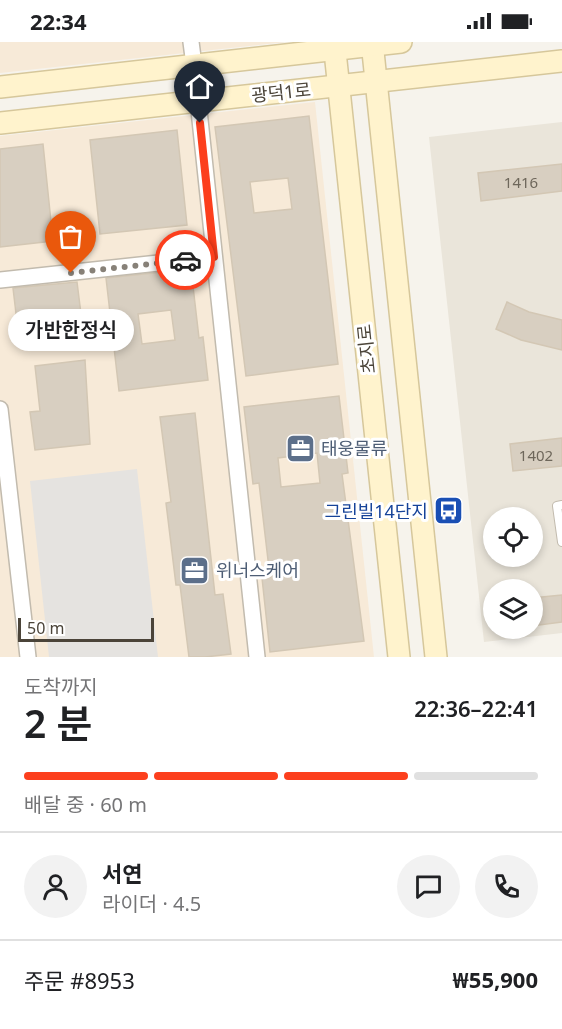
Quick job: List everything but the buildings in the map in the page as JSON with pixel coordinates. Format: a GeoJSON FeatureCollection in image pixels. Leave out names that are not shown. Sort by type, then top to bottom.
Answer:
{"type":"FeatureCollection","features":[{"type":"Feature","properties":{"kind":"street"},"geometry":{"type":"LineString","coordinates":[[191,42],[194,65]]}},
{"type":"Feature","properties":{"kind":"street","name":"광덕1로"},"geometry":{"type":"LineString","coordinates":[[0,87],[194,65],[334,46],[401,42]]}},
{"type":"Feature","properties":{"kind":"street"},"geometry":{"type":"LineString","coordinates":[[372,44],[436,657]]}},
{"type":"Feature","properties":{"kind":"street","name":"초지로"},"geometry":{"type":"LineString","coordinates":[[334,46],[399,657]]}},
{"type":"Feature","properties":{"kind":"street","name":"광덕1로"},"geometry":{"type":"LineString","coordinates":[[0,123],[562,61]]}},
{"type":"Feature","properties":{"kind":"street"},"geometry":{"type":"LineString","coordinates":[[198,101],[257,657]]}},
{"type":"Feature","properties":{"kind":"street"},"geometry":{"type":"LineString","coordinates":[[0,280],[214,257]]}},
{"type":"Feature","properties":{"kind":"street"},"geometry":{"type":"LineString","coordinates":[[0,410],[28,657]]}},
{"type":"Feature","properties":{"kind":"lane"},"geometry":{"type":"LineString","coordinates":[[562,505],[557,506],[562,542]]}},
{"type":"Feature","properties":{"kind":"shaded area"},"geometry":{"type":"Polygon","coordinates":[[[0,42],[286,42],[0,73],[0,42]]]}},
{"type":"Feature","properties":{"kind":"shaded area"},"geometry":{"type":"Polygon","coordinates":[[[315,102],[374,657],[0,657],[0,136],[315,102]]]}},
{"type":"Feature","properties":{"kind":"shaded area"},"geometry":{"type":"Polygon","coordinates":[[[562,122],[562,633],[543,635],[543,579],[483,579],[483,633],[429,137],[562,122]]]}},
{"type":"Feature","properties":{"kind":"shaded area"},"geometry":{"type":"Polygon","coordinates":[[[137,469],[158,657],[49,657],[30,481],[137,469]]]}},
{"type":"Feature","properties":{"kind":"shaded area"},"geometry":{"type":"Polygon","coordinates":[[[484,639],[510,639],[484,642],[484,639]]]}},
{"type":"Feature","properties":{"kind":"way so far"},"geometry":{"type":"LineString","coordinates":[[71,273],[185,260]]}},
{"type":"Feature","properties":{"kind":"place","name":"가반한정식"},"geometry":{"type":"Point","coordinates":[71,273]}},
{"type":"Feature","properties":{"kind":"place","name":"태웅물류"},"geometry":{"type":"Point","coordinates":[300,448]}},
{"type":"Feature","properties":{"kind":"place","name":"그린빌14단지"},"geometry":{"type":"Point","coordinates":[449,511]}},
{"type":"Feature","properties":{"kind":"place","name":"위너스케어"},"geometry":{"type":"Point","coordinates":[195,570]}},
{"type":"Feature","properties":{"kind":"route"},"geometry":{"type":"LineString","coordinates":[[185,260],[214,257],[200,123]]}}]}
